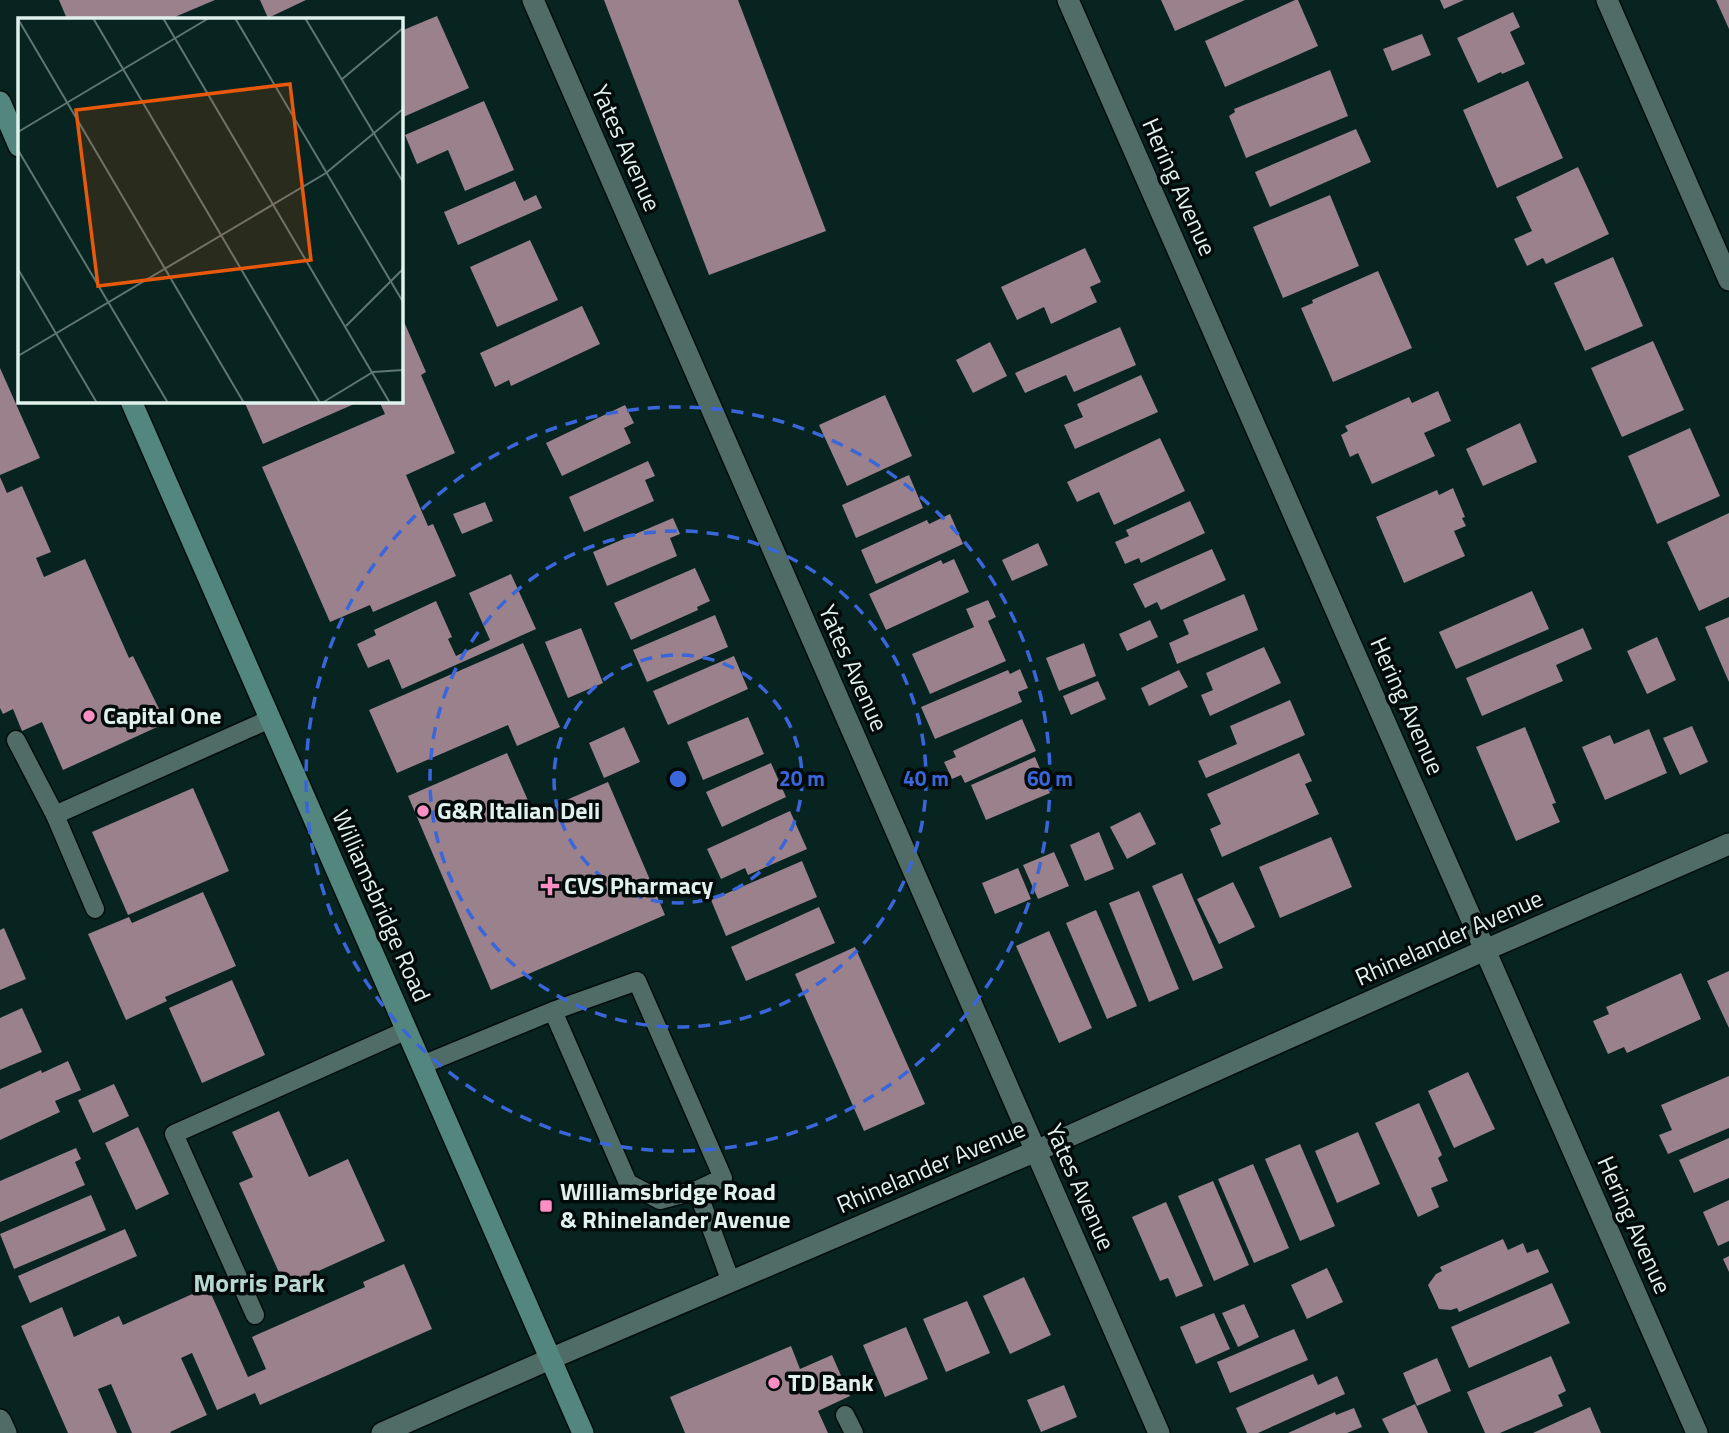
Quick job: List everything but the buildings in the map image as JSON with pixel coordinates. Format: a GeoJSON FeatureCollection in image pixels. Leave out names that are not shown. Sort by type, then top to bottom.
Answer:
{"type":"FeatureCollection","features":[{"type":"Feature","properties":{"kind":"main road"},"geometry":{"type":"LineString","coordinates":[[0,102],[18,144]]}},
{"type":"Feature","properties":{"kind":"main road","name":"Williamsbridge Road"},"geometry":{"type":"LineString","coordinates":[[131,402],[583,1433]]}},
{"type":"Feature","properties":{"kind":"street","name":"Yates Avenue"},"geometry":{"type":"LineString","coordinates":[[533,0],[1159,1433]]}},
{"type":"Feature","properties":{"kind":"street","name":"Hering Avenue"},"geometry":{"type":"LineString","coordinates":[[1068,0],[1697,1433]]}},
{"type":"Feature","properties":{"kind":"street"},"geometry":{"type":"LineString","coordinates":[[1606,0],[1729,280]]}},
{"type":"Feature","properties":{"kind":"street","name":"Rhinelander Avenue"},"geometry":{"type":"LineString","coordinates":[[382,1433],[1036,1151],[1729,844]]}},
{"type":"Feature","properties":{"kind":"street"},"geometry":{"type":"LineString","coordinates":[[0,1420],[5,1433]]}},
{"type":"Feature","properties":{"kind":"lane"},"geometry":{"type":"LineString","coordinates":[[55,815],[270,719]]}},
{"type":"Feature","properties":{"kind":"lane"},"geometry":{"type":"LineString","coordinates":[[16,740],[55,815],[95,909]]}},
{"type":"Feature","properties":{"kind":"lane"},"geometry":{"type":"LineString","coordinates":[[422,1065],[553,1011],[637,981],[723,1178],[660,1200],[628,1183],[553,1011]]}},
{"type":"Feature","properties":{"kind":"lane"},"geometry":{"type":"LineString","coordinates":[[255,1315],[174,1134],[407,1031]]}},
{"type":"Feature","properties":{"kind":"lane"},"geometry":{"type":"LineString","coordinates":[[696,1189],[731,1282]]}},
{"type":"Feature","properties":{"kind":"lane"},"geometry":{"type":"LineString","coordinates":[[845,1415],[854,1433]]}},
{"type":"Feature","properties":{"kind":"place","name":"Capital One"},"geometry":{"type":"Point","coordinates":[89,716]}},
{"type":"Feature","properties":{"kind":"place","name":"G&R Italian Deli"},"geometry":{"type":"Point","coordinates":[423,811]}},
{"type":"Feature","properties":{"kind":"place","name":"CVS Pharmacy"},"geometry":{"type":"Point","coordinates":[550,886]}},
{"type":"Feature","properties":{"kind":"place","name":"Williamsbridge Road & Rhinelander Avenue"},"geometry":{"type":"Point","coordinates":[546,1206]}},
{"type":"Feature","properties":{"kind":"place","name":"TD Bank"},"geometry":{"type":"Point","coordinates":[774,1383]}},
{"type":"Feature","properties":{"kind":"district","name":"Morris Park"},"geometry":{"type":"Point","coordinates":[259,1283]}}]}
